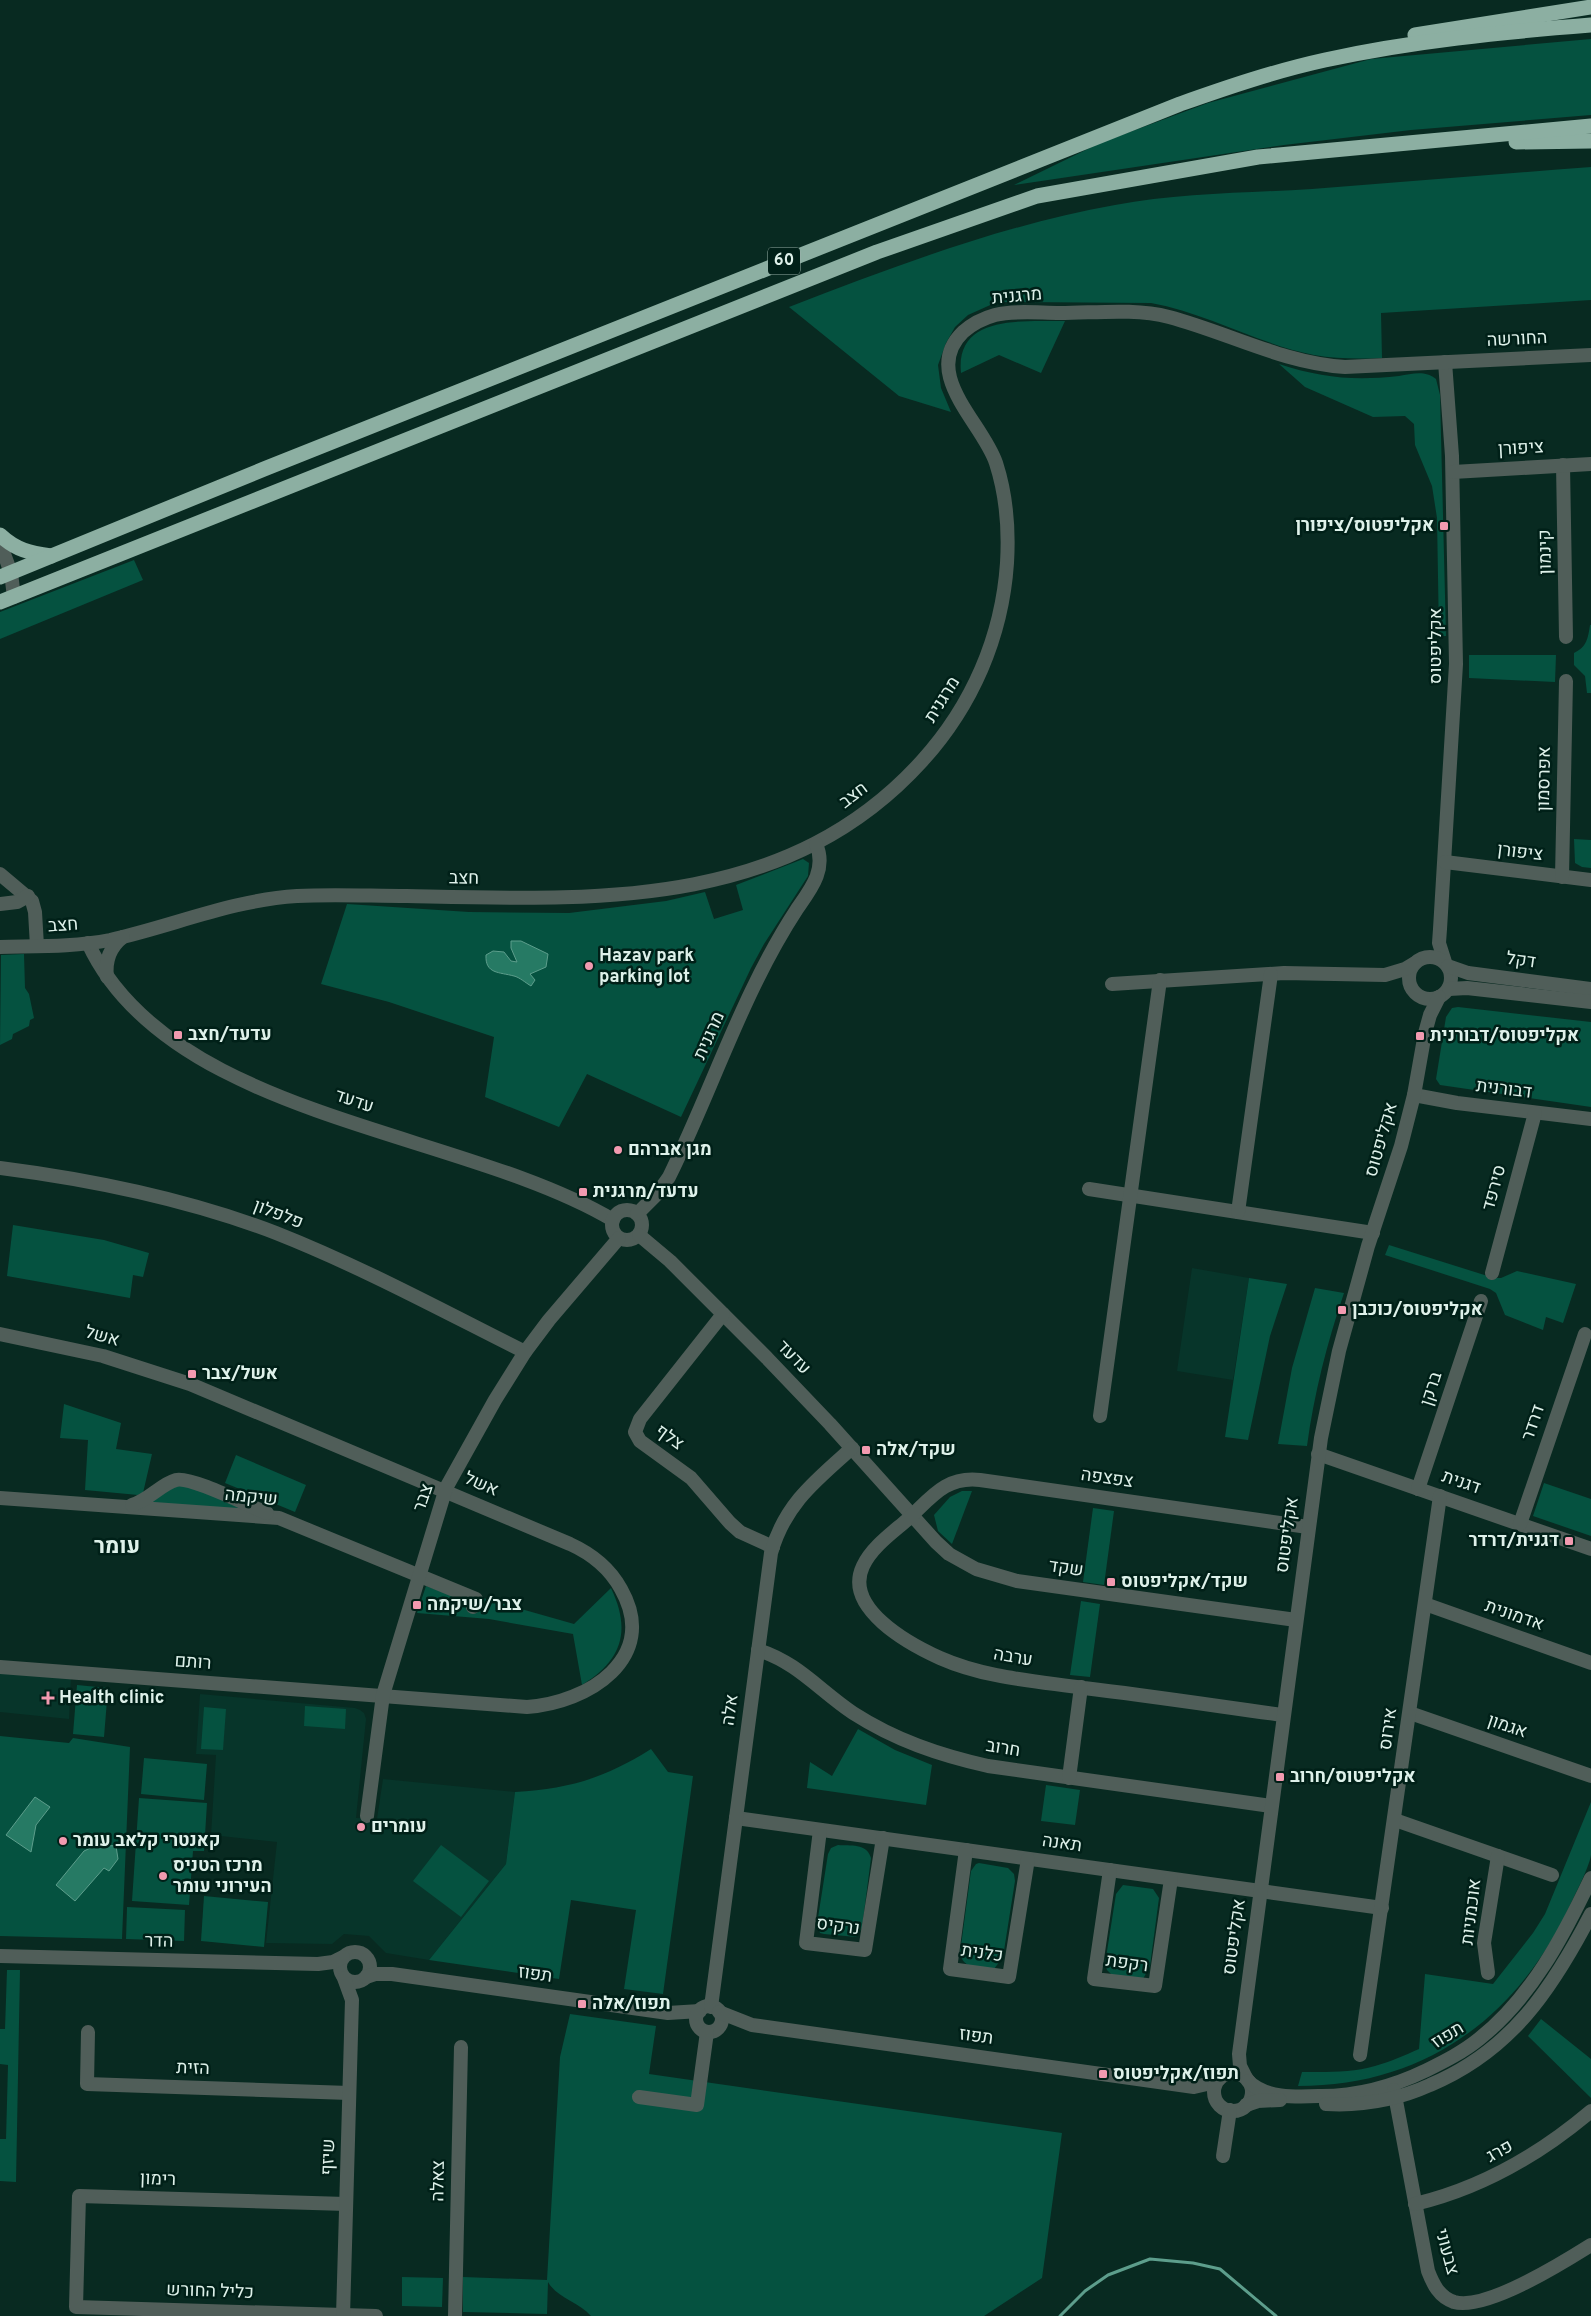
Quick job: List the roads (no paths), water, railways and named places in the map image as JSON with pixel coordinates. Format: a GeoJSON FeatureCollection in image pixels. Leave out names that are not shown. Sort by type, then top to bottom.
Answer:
{"type":"FeatureCollection","features":[{"type":"Feature","properties":{"kind":"highway"},"geometry":{"type":"LineString","coordinates":[[1288,69],[1334,54],[1402,37],[1591,7]]}},
{"type":"Feature","properties":{"kind":"highway","name":"60"},"geometry":{"type":"LineString","coordinates":[[4,577],[264,469],[1030,162],[1180,104],[1288,69],[1382,49],[1517,31],[1591,25]]}},
{"type":"Feature","properties":{"kind":"highway","name":"60"},"geometry":{"type":"LineString","coordinates":[[7,600],[868,256],[1037,196],[1258,157],[1591,126]]}},
{"type":"Feature","properties":{"kind":"highway"},"geometry":{"type":"LineString","coordinates":[[1362,147],[1591,142]]}},
{"type":"Feature","properties":{"kind":"highway"},"geometry":{"type":"LineString","coordinates":[[0,535],[9,544],[23,552],[52,556]]}},
{"type":"Feature","properties":{"kind":"street","name":"מרגנית"},"geometry":{"type":"LineString","coordinates":[[904,780],[930,752],[949,727],[974,687],[992,643],[1004,593],[1007,565],[1007,536],[999,471],[994,456],[982,433],[956,397],[950,376],[949,366],[953,347],[971,326],[986,318],[1008,313],[1144,313],[1178,320],[1256,348],[1317,364],[1346,367],[1445,362]]}},
{"type":"Feature","properties":{"kind":"street","name":"החורשה"},"geometry":{"type":"LineString","coordinates":[[1445,362],[1591,354]]}},
{"type":"Feature","properties":{"kind":"street","name":"אקליפטוס"},"geometry":{"type":"LineString","coordinates":[[1445,362],[1453,472],[1456,664],[1439,943],[1446,964]]}},
{"type":"Feature","properties":{"kind":"street","name":"ציפורן"},"geometry":{"type":"LineString","coordinates":[[1453,472],[1591,464]]}},
{"type":"Feature","properties":{"kind":"street","name":"קינמון"},"geometry":{"type":"LineString","coordinates":[[1563,465],[1566,637]]}},
{"type":"Feature","properties":{"kind":"street"},"geometry":{"type":"LineString","coordinates":[[0,543],[7,600]]}},
{"type":"Feature","properties":{"kind":"street","name":"אפרסמון"},"geometry":{"type":"LineString","coordinates":[[1562,877],[1566,681]]}},
{"type":"Feature","properties":{"kind":"street","name":"חצב"},"geometry":{"type":"LineString","coordinates":[[0,947],[88,943],[123,937],[220,908],[281,897],[326,895],[560,899],[653,892],[709,881],[737,873],[780,859],[816,844],[860,816],[904,780]]}},
{"type":"Feature","properties":{"kind":"street","name":"מרגנית"},"geometry":{"type":"LineString","coordinates":[[637,1214],[657,1194],[669,1177],[757,978],[778,939],[817,879],[820,862],[816,844]]}},
{"type":"Feature","properties":{"kind":"street","name":"ציפורן"},"geometry":{"type":"LineString","coordinates":[[1445,862],[1591,880]]}},
{"type":"Feature","properties":{"kind":"street"},"geometry":{"type":"LineString","coordinates":[[0,874],[28,896],[34,908],[38,946]]}},
{"type":"Feature","properties":{"kind":"street"},"geometry":{"type":"LineString","coordinates":[[0,904],[14,903],[28,896]]}},
{"type":"Feature","properties":{"kind":"street","name":"אקליפטוס"},"geometry":{"type":"LineString","coordinates":[[1420,960],[1440,930]]}},
{"type":"Feature","properties":{"kind":"street"},"geometry":{"type":"LineString","coordinates":[[108,978],[107,963],[110,951],[123,937]]}},
{"type":"Feature","properties":{"kind":"street","name":"עדעד"},"geometry":{"type":"LineString","coordinates":[[88,943],[108,978],[128,1003],[148,1022],[190,1052],[234,1076],[305,1105],[529,1180],[585,1205],[612,1220]]}},
{"type":"Feature","properties":{"kind":"street"},"geometry":{"type":"LineString","coordinates":[[1112,984],[1271,974],[1378,975],[1397,972],[1420,960],[1438,958],[1446,964],[1452,977],[1444,993],[1427,999],[1398,980],[1378,975]]}},
{"type":"Feature","properties":{"kind":"street"},"geometry":{"type":"LineString","coordinates":[[1415,991],[1409,974],[1420,960]]}},
{"type":"Feature","properties":{"kind":"street","name":"דקל"},"geometry":{"type":"LineString","coordinates":[[1446,964],[1468,973],[1591,990]]}},
{"type":"Feature","properties":{"kind":"street"},"geometry":{"type":"LineString","coordinates":[[1238,1212],[1271,974]]}},
{"type":"Feature","properties":{"kind":"street"},"geometry":{"type":"LineString","coordinates":[[1100,1416],[1160,980]]}},
{"type":"Feature","properties":{"kind":"street","name":"דקל"},"geometry":{"type":"LineString","coordinates":[[1444,993],[1467,988],[1591,1002]]}},
{"type":"Feature","properties":{"kind":"street","name":"אקליפטוס"},"geometry":{"type":"LineString","coordinates":[[1415,991],[1425,1014],[1425,1033]]}},
{"type":"Feature","properties":{"kind":"street","name":"אקליפטוס"},"geometry":{"type":"LineString","coordinates":[[1247,2080],[1240,2066],[1239,2054],[1318,1454],[1337,1358],[1373,1233],[1401,1146],[1414,1095],[1425,1033],[1430,1015],[1444,993]]}},
{"type":"Feature","properties":{"kind":"street","name":"דבורנית"},"geometry":{"type":"LineString","coordinates":[[1414,1095],[1457,1103],[1591,1119]]}},
{"type":"Feature","properties":{"kind":"street","name":"סירפד"},"geometry":{"type":"LineString","coordinates":[[1492,1273],[1535,1113]]}},
{"type":"Feature","properties":{"kind":"street","name":"פלפלון"},"geometry":{"type":"LineString","coordinates":[[0,1168],[64,1177],[139,1192],[244,1222],[364,1271],[525,1352]]}},
{"type":"Feature","properties":{"kind":"street"},"geometry":{"type":"LineString","coordinates":[[1089,1189],[1373,1233]]}},
{"type":"Feature","properties":{"kind":"street"},"geometry":{"type":"LineString","coordinates":[[623,1210],[632,1211],[637,1214],[642,1224],[638,1235],[630,1240],[619,1238],[613,1231],[612,1220],[616,1214],[623,1210]]}},
{"type":"Feature","properties":{"kind":"street","name":"עדעד"},"geometry":{"type":"LineString","coordinates":[[638,1235],[666,1258],[723,1314],[852,1448],[912,1516]]}},
{"type":"Feature","properties":{"kind":"street","name":"צבר"},"geometry":{"type":"LineString","coordinates":[[367,1816],[383,1696],[445,1491],[495,1400],[525,1352],[548,1320],[619,1238]]}},
{"type":"Feature","properties":{"kind":"street","name":"ברקן"},"geometry":{"type":"LineString","coordinates":[[1418,1488],[1481,1301]]}},
{"type":"Feature","properties":{"kind":"street","name":"צלף"},"geometry":{"type":"LineString","coordinates":[[723,1314],[640,1419],[635,1428],[636,1435],[644,1445],[695,1482],[734,1528],[752,1539],[773,1547]]}},
{"type":"Feature","properties":{"kind":"street","name":"אשל"},"geometry":{"type":"LineString","coordinates":[[0,1334],[103,1356],[184,1382],[575,1546],[600,1561],[616,1581],[629,1606],[632,1631],[630,1642],[619,1664],[599,1683],[572,1698],[551,1704],[515,1707],[383,1696]]}},
{"type":"Feature","properties":{"kind":"street","name":"דרדר"},"geometry":{"type":"LineString","coordinates":[[1520,1524],[1585,1334]]}},
{"type":"Feature","properties":{"kind":"street","name":"אלה"},"geometry":{"type":"LineString","coordinates":[[710,2010],[773,1547],[786,1515],[798,1499],[852,1448]]}},
{"type":"Feature","properties":{"kind":"street","name":"דגנית"},"geometry":{"type":"LineString","coordinates":[[1318,1454],[1591,1549]]}},
{"type":"Feature","properties":{"kind":"street","name":"צפצפה"},"geometry":{"type":"LineString","coordinates":[[912,1516],[947,1485],[969,1479],[1308,1527]]}},
{"type":"Feature","properties":{"kind":"street"},"geometry":{"type":"LineString","coordinates":[[126,1507],[145,1500],[169,1483],[180,1480],[194,1483],[279,1518]]}},
{"type":"Feature","properties":{"kind":"street","name":"אירוס"},"geometry":{"type":"LineString","coordinates":[[1360,2055],[1440,1496]]}},
{"type":"Feature","properties":{"kind":"street","name":"שיקמה"},"geometry":{"type":"LineString","coordinates":[[0,1498],[279,1518],[476,1599],[473,1607]]}},
{"type":"Feature","properties":{"kind":"street","name":"שקד"},"geometry":{"type":"LineString","coordinates":[[912,1516],[949,1554],[976,1570],[996,1576],[1296,1620]]}},
{"type":"Feature","properties":{"kind":"street","name":"ערבה"},"geometry":{"type":"LineString","coordinates":[[912,1516],[874,1550],[862,1567],[859,1585],[860,1594],[864,1602],[874,1614],[908,1641],[954,1664],[1009,1677],[1284,1715]]}},
{"type":"Feature","properties":{"kind":"street","name":"אדמונית"},"geometry":{"type":"LineString","coordinates":[[1425,1604],[1591,1663]]}},
{"type":"Feature","properties":{"kind":"street","name":"חרוב"},"geometry":{"type":"LineString","coordinates":[[758,1650],[789,1663],[831,1697],[875,1726],[926,1750],[988,1766],[1271,1806]]}},
{"type":"Feature","properties":{"kind":"street","name":"רותם"},"geometry":{"type":"LineString","coordinates":[[0,1668],[383,1696]]}},
{"type":"Feature","properties":{"kind":"street"},"geometry":{"type":"LineString","coordinates":[[1069,1778],[1081,1687]]}},
{"type":"Feature","properties":{"kind":"street","name":"אגמון"},"geometry":{"type":"LineString","coordinates":[[1410,1713],[1591,1776]]}},
{"type":"Feature","properties":{"kind":"street","name":"תאנה"},"geometry":{"type":"LineString","coordinates":[[736,1818],[1382,1908]]}},
{"type":"Feature","properties":{"kind":"street"},"geometry":{"type":"LineString","coordinates":[[1395,1820],[1552,1875]]}},
{"type":"Feature","properties":{"kind":"street","name":"נרקיס"},"geometry":{"type":"LineString","coordinates":[[820,1830],[806,1943],[865,1950],[884,1838]]}},
{"type":"Feature","properties":{"kind":"street","name":"כלנית"},"geometry":{"type":"LineString","coordinates":[[966,1850],[950,1969],[1009,1977],[1028,1858]]}},
{"type":"Feature","properties":{"kind":"street","name":"אוכמניות"},"geometry":{"type":"LineString","coordinates":[[1488,1973],[1484,1942],[1498,1856]]}},
{"type":"Feature","properties":{"kind":"street","name":"רקפת"},"geometry":{"type":"LineString","coordinates":[[1110,1870],[1094,1979],[1154,1986],[1171,1879]]}},
{"type":"Feature","properties":{"kind":"street","name":"תפוז"},"geometry":{"type":"LineString","coordinates":[[1247,2080],[1257,2088],[1270,2093],[1310,2097],[1350,2094],[1392,2084],[1416,2075],[1462,2052],[1508,2013],[1547,1961],[1591,1878]]}},
{"type":"Feature","properties":{"kind":"street","name":"תפוז"},"geometry":{"type":"LineString","coordinates":[[1246,2105],[1258,2101],[1275,2100],[1355,2104],[1395,2098],[1451,2076],[1476,2061],[1504,2039],[1532,2010],[1548,1989],[1591,1914]]}},
{"type":"Feature","properties":{"kind":"street"},"geometry":{"type":"LineString","coordinates":[[354,1952],[362,1954],[367,1959],[370,1969],[364,1979],[352,1982],[343,1977],[339,1968],[343,1957],[354,1952]]}},
{"type":"Feature","properties":{"kind":"street","name":"הדר"},"geometry":{"type":"LineString","coordinates":[[0,1956],[318,1964],[333,1962],[343,1957]]}},
{"type":"Feature","properties":{"kind":"street","name":"תפוז"},"geometry":{"type":"LineString","coordinates":[[367,1959],[397,1974]]}},
{"type":"Feature","properties":{"kind":"street","name":"הדר"},"geometry":{"type":"LineString","coordinates":[[318,1964],[333,1970],[343,1977]]}},
{"type":"Feature","properties":{"kind":"street","name":"תפוז"},"geometry":{"type":"LineString","coordinates":[[364,1979],[379,1973],[397,1974],[668,2013],[708,2029],[730,2025],[752,2025],[1194,2086],[1207,2084],[1220,2078]]}},
{"type":"Feature","properties":{"kind":"street","name":"שיזף"},"geometry":{"type":"LineString","coordinates":[[343,1977],[352,2000],[343,2316]]}},
{"type":"Feature","properties":{"kind":"street","name":"שיזף"},"geometry":{"type":"LineString","coordinates":[[352,2000],[364,1979]]}},
{"type":"Feature","properties":{"kind":"street"},"geometry":{"type":"LineString","coordinates":[[710,2010],[722,2022],[708,2029],[696,2017],[710,2010]]}},
{"type":"Feature","properties":{"kind":"street","name":"תפוז"},"geometry":{"type":"LineString","coordinates":[[668,2013],[710,2010],[752,2025]]}},
{"type":"Feature","properties":{"kind":"street"},"geometry":{"type":"LineString","coordinates":[[639,2097],[697,2105],[708,2029]]}},
{"type":"Feature","properties":{"kind":"street","name":"הזית"},"geometry":{"type":"LineString","coordinates":[[88,2032],[86,2084],[349,2093]]}},
{"type":"Feature","properties":{"kind":"street","name":"צאלה"},"geometry":{"type":"LineString","coordinates":[[456,2316],[461,2047]]}},
{"type":"Feature","properties":{"kind":"street","name":"אקליפטוס"},"geometry":{"type":"LineString","coordinates":[[1220,2078],[1233,2065],[1239,2054]]}},
{"type":"Feature","properties":{"kind":"street"},"geometry":{"type":"LineString","coordinates":[[1232,2073],[1247,2080],[1251,2095],[1246,2105],[1240,2109],[1230,2110],[1223,2108],[1216,2100],[1214,2089],[1220,2078],[1232,2073]]}},
{"type":"Feature","properties":{"kind":"street","name":"צבעוני"},"geometry":{"type":"LineString","coordinates":[[1392,2084],[1431,2280],[1441,2294],[1454,2302],[1472,2302],[1513,2288],[1542,2274],[1591,2245]]}},
{"type":"Feature","properties":{"kind":"street","name":"תפוז"},"geometry":{"type":"LineString","coordinates":[[1194,2086],[1216,2100]]}},
{"type":"Feature","properties":{"kind":"street"},"geometry":{"type":"LineString","coordinates":[[1223,2156],[1230,2110]]}},
{"type":"Feature","properties":{"kind":"street","name":"פרג"},"geometry":{"type":"LineString","coordinates":[[1415,2204],[1464,2190],[1510,2168],[1554,2141],[1591,2111]]}},
{"type":"Feature","properties":{"kind":"street","name":"רימון"},"geometry":{"type":"LineString","coordinates":[[76,2307],[79,2196],[346,2204]]}},
{"type":"Feature","properties":{"kind":"street","name":"כליל החורש"},"geometry":{"type":"LineString","coordinates":[[76,2307],[343,2316]]}},
{"type":"Feature","properties":{"kind":"street"},"geometry":{"type":"LineString","coordinates":[[343,2316],[376,2316]]}},
{"type":"Feature","properties":{"kind":"waterway"},"geometry":{"type":"LineString","coordinates":[[1060,2316],[1085,2291],[1108,2275],[1150,2259],[1193,2263],[1220,2269],[1276,2316]]}},
{"type":"Feature","properties":{"kind":"place","name":"אקליפטוס/ציפורן"},"geometry":{"type":"Point","coordinates":[1444,526]}},
{"type":"Feature","properties":{"kind":"place","name":"Hazav park parking lot"},"geometry":{"type":"Point","coordinates":[589,966]}},
{"type":"Feature","properties":{"kind":"place","name":"עדעד/חצב"},"geometry":{"type":"Point","coordinates":[178,1035]}},
{"type":"Feature","properties":{"kind":"place","name":"אקליפטוס/דבורנית"},"geometry":{"type":"Point","coordinates":[1420,1036]}},
{"type":"Feature","properties":{"kind":"place","name":"מגן אברהם"},"geometry":{"type":"Point","coordinates":[618,1150]}},
{"type":"Feature","properties":{"kind":"place","name":"עדעד/מרגנית"},"geometry":{"type":"Point","coordinates":[583,1192]}},
{"type":"Feature","properties":{"kind":"place","name":"אקליפטוס/כוכבן"},"geometry":{"type":"Point","coordinates":[1342,1310]}},
{"type":"Feature","properties":{"kind":"place","name":"אשל/צבר"},"geometry":{"type":"Point","coordinates":[192,1374]}},
{"type":"Feature","properties":{"kind":"place","name":"שקד/אלה"},"geometry":{"type":"Point","coordinates":[866,1450]}},
{"type":"Feature","properties":{"kind":"place","name":"דגנית/דרדר"},"geometry":{"type":"Point","coordinates":[1569,1541]}},
{"type":"Feature","properties":{"kind":"place","name":"שקד/אקליפטוס"},"geometry":{"type":"Point","coordinates":[1111,1582]}},
{"type":"Feature","properties":{"kind":"place","name":"צבר/שיקמה"},"geometry":{"type":"Point","coordinates":[417,1605]}},
{"type":"Feature","properties":{"kind":"place","name":"Health clinic"},"geometry":{"type":"Point","coordinates":[48,1698]}},
{"type":"Feature","properties":{"kind":"place","name":"אקליפטוס/חרוב"},"geometry":{"type":"Point","coordinates":[1280,1777]}},
{"type":"Feature","properties":{"kind":"place","name":"עומרים"},"geometry":{"type":"Point","coordinates":[361,1827]}},
{"type":"Feature","properties":{"kind":"place","name":"קאנטרי קלאב עומר"},"geometry":{"type":"Point","coordinates":[63,1841]}},
{"type":"Feature","properties":{"kind":"place","name":"מרכז הטניס העירוני עומר"},"geometry":{"type":"Point","coordinates":[163,1876]}},
{"type":"Feature","properties":{"kind":"place","name":"תפוז/אלה"},"geometry":{"type":"Point","coordinates":[582,2004]}},
{"type":"Feature","properties":{"kind":"place","name":"תפוז/אקליפטוס"},"geometry":{"type":"Point","coordinates":[1103,2074]}},
{"type":"Feature","properties":{"kind":"district","name":"עומר"},"geometry":{"type":"Point","coordinates":[117,1547]}}]}
